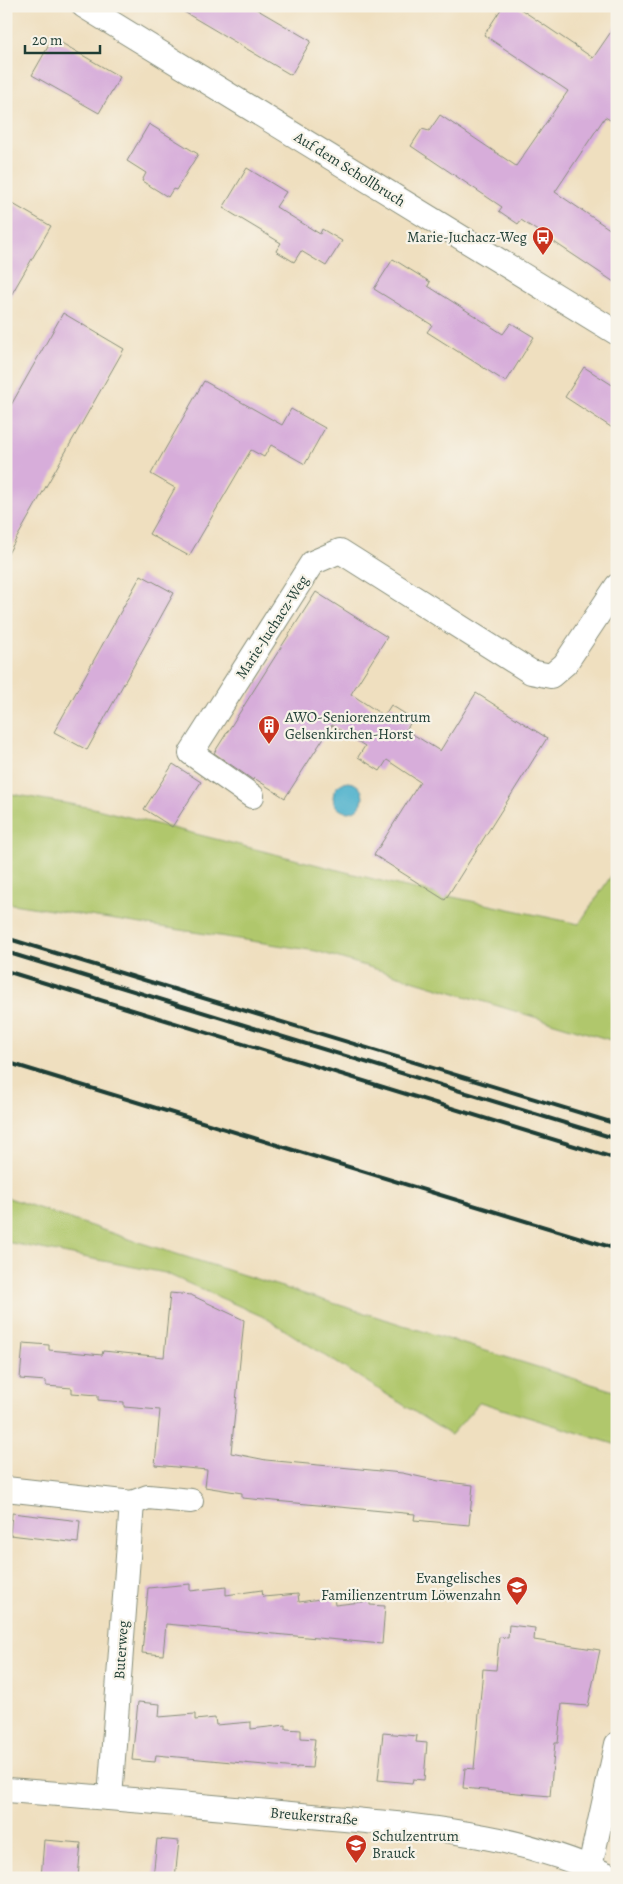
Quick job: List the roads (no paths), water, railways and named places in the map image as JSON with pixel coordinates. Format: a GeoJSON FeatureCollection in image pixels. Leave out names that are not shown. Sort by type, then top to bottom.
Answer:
{"type":"FeatureCollection","features":[{"type":"Feature","properties":{"kind":"street","name":"Auf dem Schollbruch"},"geometry":{"type":"LineString","coordinates":[[84,6],[616,332]]}},
{"type":"Feature","properties":{"kind":"street","name":"Marie-Juchacz-Weg"},"geometry":{"type":"LineString","coordinates":[[252,796],[191,753],[312,563],[340,551],[531,672],[551,676],[565,664],[617,586]]}},
{"type":"Feature","properties":{"kind":"street"},"geometry":{"type":"LineString","coordinates":[[6,1489],[132,1503],[148,1497],[191,1501]]}},
{"type":"Feature","properties":{"kind":"street","name":"Buterweg"},"geometry":{"type":"LineString","coordinates":[[110,1798],[132,1503]]}},
{"type":"Feature","properties":{"kind":"street"},"geometry":{"type":"LineString","coordinates":[[590,1867],[617,1744]]}},
{"type":"Feature","properties":{"kind":"street","name":"Breukerstraße"},"geometry":{"type":"LineString","coordinates":[[6,1790],[421,1826],[486,1837],[528,1847],[590,1867],[615,1878]]}},
{"type":"Feature","properties":{"kind":"water"},"geometry":{"type":"Polygon","coordinates":[[[348,782],[354,783],[362,791],[362,803],[354,811],[348,812],[342,811],[334,803],[333,797],[334,791],[342,783],[348,782]]]}},
{"type":"Feature","properties":{"kind":"railway"},"geometry":{"type":"LineString","coordinates":[[6,938],[617,1124]]}},
{"type":"Feature","properties":{"kind":"railway"},"geometry":{"type":"LineString","coordinates":[[6,952],[617,1139]]}},
{"type":"Feature","properties":{"kind":"railway"},"geometry":{"type":"LineString","coordinates":[[6,971],[617,1159]]}},
{"type":"Feature","properties":{"kind":"railway"},"geometry":{"type":"LineString","coordinates":[[6,1062],[617,1249]]}},
{"type":"Feature","properties":{"kind":"place","name":"Marie-Juchacz-Weg"},"geometry":{"type":"Point","coordinates":[543,256]}},
{"type":"Feature","properties":{"kind":"place","name":"AWO-Seniorenzentrum Gelsenkirchen-Horst"},"geometry":{"type":"Point","coordinates":[269,745]}},
{"type":"Feature","properties":{"kind":"place","name":"Evangelisches Familienzentrum Löwenzahn"},"geometry":{"type":"Point","coordinates":[517,1606]}},
{"type":"Feature","properties":{"kind":"place","name":"Schulzentrum Brauck"},"geometry":{"type":"Point","coordinates":[356,1864]}}]}
